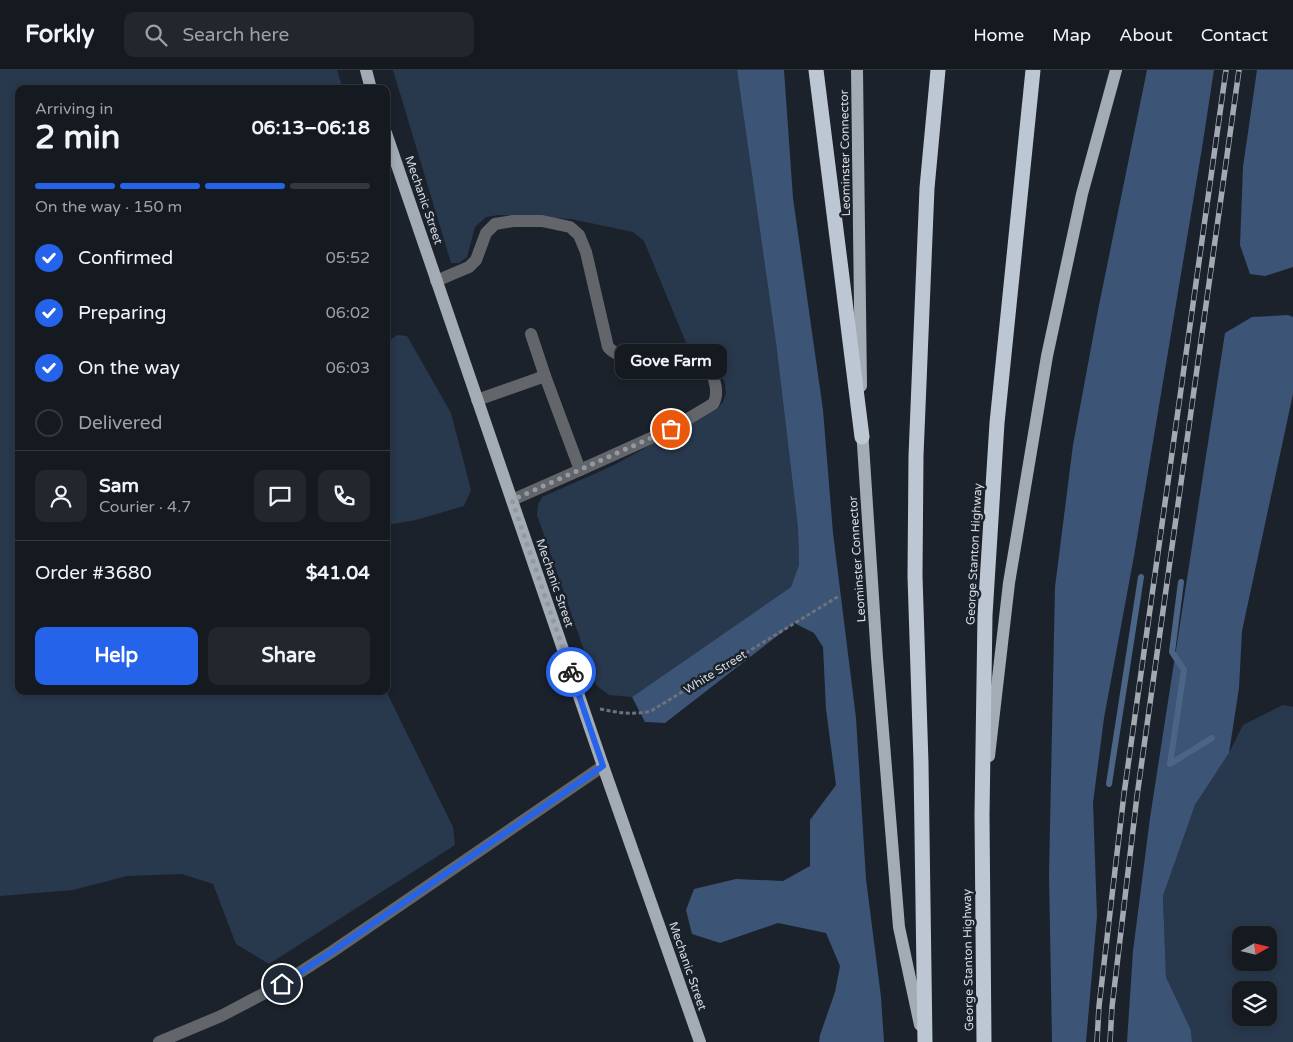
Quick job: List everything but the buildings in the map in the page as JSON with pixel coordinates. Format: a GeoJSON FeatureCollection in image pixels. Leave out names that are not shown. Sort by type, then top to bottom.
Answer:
{"type":"FeatureCollection","features":[{"type":"Feature","properties":{"kind":"highway"},"geometry":{"type":"LineString","coordinates":[[816,70],[862,437]]}},
{"type":"Feature","properties":{"kind":"highway"},"geometry":{"type":"LineString","coordinates":[[925,1042],[921,772],[915,576],[916,456],[927,188],[938,70]]}},
{"type":"Feature","properties":{"kind":"highway","name":"George Stanton Highway"},"geometry":{"type":"LineString","coordinates":[[984,1042],[982,815],[985,615],[997,422],[1033,70]]}},
{"type":"Feature","properties":{"kind":"main road"},"geometry":{"type":"LineString","coordinates":[[366,70],[370,85]]}},
{"type":"Feature","properties":{"kind":"main road","name":"Leominster Connector"},"geometry":{"type":"LineString","coordinates":[[857,70],[862,437],[899,928],[925,1042]]}},
{"type":"Feature","properties":{"kind":"main road"},"geometry":{"type":"LineString","coordinates":[[982,815],[1009,583],[1048,356],[1082,194],[1116,70]]}},
{"type":"Feature","properties":{"kind":"main road","name":"Mechanic Street"},"geometry":{"type":"LineString","coordinates":[[390,145],[603,766],[700,1042]]}},
{"type":"Feature","properties":{"kind":"street"},"geometry":{"type":"LineString","coordinates":[[436,281],[469,267],[476,260],[486,233],[495,224],[542,220],[570,227],[578,235],[586,252],[608,347],[622,356],[644,360],[674,361],[692,358],[704,360],[708,366],[717,393],[713,404],[671,429],[512,500]]}},
{"type":"Feature","properties":{"kind":"street"},"geometry":{"type":"LineString","coordinates":[[531,334],[580,470]]}},
{"type":"Feature","properties":{"kind":"street"},"geometry":{"type":"LineString","coordinates":[[477,400],[545,376]]}},
{"type":"Feature","properties":{"kind":"street"},"geometry":{"type":"LineString","coordinates":[[159,1042],[221,1016],[282,984],[603,766]]}},
{"type":"Feature","properties":{"kind":"path","name":"White Street"},"geometry":{"type":"LineString","coordinates":[[582,705],[622,714],[651,711],[839,596]]}},
{"type":"Feature","properties":{"kind":"shaded area"},"geometry":{"type":"Polygon","coordinates":[[[0,70],[337,70],[342,85],[15,85],[15,695],[388,695],[453,827],[455,845],[269,964],[236,944],[213,884],[182,874],[127,876],[73,890],[0,896],[0,70]]]}},
{"type":"Feature","properties":{"kind":"shaded area"},"geometry":{"type":"Polygon","coordinates":[[[393,70],[737,70],[776,343],[798,528],[799,565],[791,587],[632,697],[609,695],[596,685],[537,515],[538,504],[542,497],[612,466],[717,409],[723,402],[726,393],[717,359],[704,348],[689,350],[644,241],[633,232],[571,219],[499,215],[486,217],[475,227],[467,257],[459,263],[451,263],[393,70]]]}},
{"type":"Feature","properties":{"kind":"shaded area"},"geometry":{"type":"Polygon","coordinates":[[[737,70],[784,70],[793,198],[823,410],[833,533],[856,718],[866,879],[881,997],[884,1042],[819,1042],[835,992],[840,966],[826,933],[778,923],[720,943],[692,934],[686,910],[694,889],[736,879],[783,881],[810,866],[810,820],[836,785],[826,709],[823,647],[814,633],[794,623],[665,723],[645,722],[632,697],[791,587],[799,565],[798,528],[776,343],[737,70]]]}},
{"type":"Feature","properties":{"kind":"shaded area"},"geometry":{"type":"Polygon","coordinates":[[[1147,70],[1214,70],[1134,556],[1104,718],[1093,803],[1097,916],[1086,1042],[1052,1042],[1049,874],[1055,587],[1073,445],[1098,310],[1147,70]]]}},
{"type":"Feature","properties":{"kind":"shaded area"},"geometry":{"type":"Polygon","coordinates":[[[1257,70],[1293,70],[1293,267],[1265,276],[1250,274],[1240,245],[1243,167],[1257,70]]]}},
{"type":"Feature","properties":{"kind":"shaded area"},"geometry":{"type":"Polygon","coordinates":[[[1288,315],[1293,317],[1293,394],[1242,631],[1239,688],[1229,753],[1195,805],[1163,896],[1166,977],[1191,1030],[1192,1042],[1127,1042],[1133,951],[1150,818],[1225,333],[1252,317],[1288,315]]]}},
{"type":"Feature","properties":{"kind":"shaded area"},"geometry":{"type":"Polygon","coordinates":[[[397,335],[407,336],[451,413],[471,490],[464,506],[416,520],[390,524],[390,340],[397,335]]]}},
{"type":"Feature","properties":{"kind":"shaded area"},"geometry":{"type":"Polygon","coordinates":[[[1283,705],[1293,707],[1293,1042],[1192,1042],[1191,1030],[1166,977],[1163,896],[1195,805],[1229,753],[1243,725],[1283,705]]]}},
{"type":"Feature","properties":{"kind":"waterway"},"geometry":{"type":"LineString","coordinates":[[1109,784],[1141,577]]}},
{"type":"Feature","properties":{"kind":"waterway"},"geometry":{"type":"LineString","coordinates":[[1181,582],[1172,652],[1184,670],[1170,764],[1212,738]]}},
{"type":"Feature","properties":{"kind":"railway"},"geometry":{"type":"LineString","coordinates":[[1097,1042],[1099,1006],[1124,794],[1226,70]]}},
{"type":"Feature","properties":{"kind":"railway"},"geometry":{"type":"LineString","coordinates":[[1110,1042],[1112,1007],[1137,796],[1239,70]]}},
{"type":"Feature","properties":{"kind":"way so far"},"geometry":{"type":"LineString","coordinates":[[571,672],[512,500],[671,429]]}},
{"type":"Feature","properties":{"kind":"place","name":"Gove Farm"},"geometry":{"type":"Point","coordinates":[671,429]}},
{"type":"Feature","properties":{"kind":"route"},"geometry":{"type":"LineString","coordinates":[[282,984],[603,766],[571,672]]}}]}
